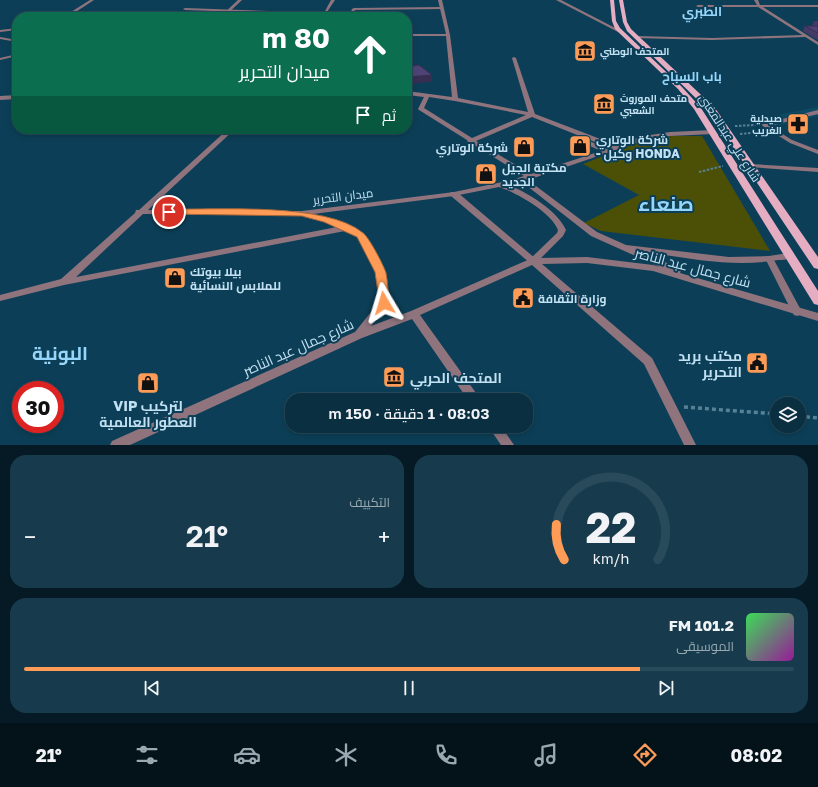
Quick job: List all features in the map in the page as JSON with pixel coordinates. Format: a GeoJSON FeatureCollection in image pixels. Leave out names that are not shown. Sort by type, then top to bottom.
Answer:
{"type":"FeatureCollection","features":[{"type":"Feature","properties":{"kind":"main road","name":"شارع علي عبدالمغني"},"geometry":{"type":"LineString","coordinates":[[612,0],[614,21],[621,32],[680,88],[697,108],[788,256],[818,301]]}},
{"type":"Feature","properties":{"kind":"main road","name":"شارع علي عبدالمغني"},"geometry":{"type":"LineString","coordinates":[[621,0],[625,22],[636,37],[692,89],[712,110],[818,265]]}},
{"type":"Feature","properties":{"kind":"main road"},"geometry":{"type":"LineString","coordinates":[[614,21],[625,22]]}},
{"type":"Feature","properties":{"kind":"street"},"geometry":{"type":"LineString","coordinates":[[73,12],[92,0]]}},
{"type":"Feature","properties":{"kind":"street"},"geometry":{"type":"LineString","coordinates":[[229,10],[240,0]]}},
{"type":"Feature","properties":{"kind":"street"},"geometry":{"type":"LineString","coordinates":[[326,12],[333,0]]}},
{"type":"Feature","properties":{"kind":"street"},"geometry":{"type":"LineString","coordinates":[[440,0],[448,35],[455,99]]}},
{"type":"Feature","properties":{"kind":"street"},"geometry":{"type":"LineString","coordinates":[[558,0],[621,32]]}},
{"type":"Feature","properties":{"kind":"street"},"geometry":{"type":"LineString","coordinates":[[696,0],[709,6]]}},
{"type":"Feature","properties":{"kind":"street"},"geometry":{"type":"LineString","coordinates":[[724,0],[735,5]]}},
{"type":"Feature","properties":{"kind":"street"},"geometry":{"type":"LineString","coordinates":[[756,0],[759,6],[818,44]]}},
{"type":"Feature","properties":{"kind":"street"},"geometry":{"type":"LineString","coordinates":[[698,6],[818,6]]}},
{"type":"Feature","properties":{"kind":"street"},"geometry":{"type":"LineString","coordinates":[[353,12],[354,9],[442,8]]}},
{"type":"Feature","properties":{"kind":"street"},"geometry":{"type":"LineString","coordinates":[[185,9],[267,12]]}},
{"type":"Feature","properties":{"kind":"street"},"geometry":{"type":"LineString","coordinates":[[0,31],[12,30]]}},
{"type":"Feature","properties":{"kind":"street"},"geometry":{"type":"LineString","coordinates":[[412,35],[448,35]]}},
{"type":"Feature","properties":{"kind":"street"},"geometry":{"type":"LineString","coordinates":[[636,37],[712,39],[804,36]]}},
{"type":"Feature","properties":{"kind":"street"},"geometry":{"type":"LineString","coordinates":[[0,38],[12,40]]}},
{"type":"Feature","properties":{"kind":"street"},"geometry":{"type":"LineString","coordinates":[[0,59],[12,56]]}},
{"type":"Feature","properties":{"kind":"street"},"geometry":{"type":"LineString","coordinates":[[514,58],[530,116]]}},
{"type":"Feature","properties":{"kind":"street"},"geometry":{"type":"LineString","coordinates":[[412,94],[455,99],[530,116],[614,147]]}},
{"type":"Feature","properties":{"kind":"street"},"geometry":{"type":"LineString","coordinates":[[427,96],[421,109],[526,177],[584,227],[618,246],[706,283]]}},
{"type":"Feature","properties":{"kind":"street"},"geometry":{"type":"LineString","coordinates":[[0,98],[12,97]]}},
{"type":"Feature","properties":{"kind":"street"},"geometry":{"type":"LineString","coordinates":[[818,112],[765,124],[773,132],[792,142],[818,152]]}},
{"type":"Feature","properties":{"kind":"street"},"geometry":{"type":"LineString","coordinates":[[470,140],[530,116],[605,150]]}},
{"type":"Feature","properties":{"kind":"street","name":"ميدان التحرير"},"geometry":{"type":"LineString","coordinates":[[139,212],[302,214],[454,194],[498,185],[526,177],[614,147],[657,136],[713,132]]}},
{"type":"Feature","properties":{"kind":"street"},"geometry":{"type":"LineString","coordinates":[[64,282],[139,212],[226,134]]}},
{"type":"Feature","properties":{"kind":"street"},"geometry":{"type":"LineString","coordinates":[[751,166],[818,170]]}},
{"type":"Feature","properties":{"kind":"street"},"geometry":{"type":"LineString","coordinates":[[498,185],[515,190],[529,197],[561,227],[560,234],[533,261]]}},
{"type":"Feature","properties":{"kind":"street"},"geometry":{"type":"LineString","coordinates":[[454,194],[648,362],[690,445]]}},
{"type":"Feature","properties":{"kind":"street"},"geometry":{"type":"LineString","coordinates":[[302,214],[327,220],[360,235],[380,272],[384,303],[358,335]]}},
{"type":"Feature","properties":{"kind":"street"},"geometry":{"type":"LineString","coordinates":[[0,298],[64,282],[347,228]]}},
{"type":"Feature","properties":{"kind":"street"},"geometry":{"type":"LineString","coordinates":[[618,246],[724,258],[770,260],[788,256]]}},
{"type":"Feature","properties":{"kind":"street","name":"شارع جمال عبد الناصر"},"geometry":{"type":"LineString","coordinates":[[116,445],[358,335],[414,314],[533,261],[587,260],[630,264],[653,268],[797,312],[818,316]]}},
{"type":"Feature","properties":{"kind":"street"},"geometry":{"type":"LineString","coordinates":[[770,260],[797,312]]}},
{"type":"Feature","properties":{"kind":"street"},"geometry":{"type":"LineString","coordinates":[[414,314],[470,393]]}},
{"type":"Feature","properties":{"kind":"street"},"geometry":{"type":"LineString","coordinates":[[499,433],[508,445]]}},
{"type":"Feature","properties":{"kind":"path"},"geometry":{"type":"LineString","coordinates":[[723,126],[762,125],[742,125]]}},
{"type":"Feature","properties":{"kind":"path"},"geometry":{"type":"LineString","coordinates":[[730,135],[773,132]]}},
{"type":"Feature","properties":{"kind":"path"},"geometry":{"type":"LineString","coordinates":[[698,172],[724,166]]}},
{"type":"Feature","properties":{"kind":"path"},"geometry":{"type":"LineString","coordinates":[[670,406],[770,413]]}},
{"type":"Feature","properties":{"kind":"path"},"geometry":{"type":"LineString","coordinates":[[806,417],[818,418]]}},
{"type":"Feature","properties":{"kind":"shaded area"},"geometry":{"type":"Polygon","coordinates":[[[818,107],[818,116],[768,128],[757,119],[818,107]]]}},
{"type":"Feature","properties":{"kind":"shaded area"},"geometry":{"type":"Polygon","coordinates":[[[672,136],[702,136],[770,251],[601,231],[584,223],[639,195],[583,164],[644,140],[672,136]]]}},
{"type":"Feature","properties":{"kind":"building"},"geometry":{"type":"Polygon","coordinates":[[[805,26],[818,26],[818,33],[805,26]]]}},
{"type":"Feature","properties":{"kind":"building"},"geometry":{"type":"Polygon","coordinates":[[[419,65],[432,75],[412,77],[412,66],[419,65]]]}},
{"type":"Feature","properties":{"kind":"place","name":"المتحف الوطني"},"geometry":{"type":"Point","coordinates":[585,51]}},
{"type":"Feature","properties":{"kind":"place","name":"متحف الموروث الشعبي"},"geometry":{"type":"Point","coordinates":[604,104]}},
{"type":"Feature","properties":{"kind":"place","name":"صيدلية الغريب"},"geometry":{"type":"Point","coordinates":[798,124]}},
{"type":"Feature","properties":{"kind":"place","name":"شركة الوتاري - وكيل HONDA"},"geometry":{"type":"Point","coordinates":[580,146]}},
{"type":"Feature","properties":{"kind":"place","name":"شركة الوتاري"},"geometry":{"type":"Point","coordinates":[524,147]}},
{"type":"Feature","properties":{"kind":"place","name":"مكتبة الجيل الجديد"},"geometry":{"type":"Point","coordinates":[486,174]}},
{"type":"Feature","properties":{"kind":"place","name":"بيلا بيوتك للملابس النسائية"},"geometry":{"type":"Point","coordinates":[175,278]}},
{"type":"Feature","properties":{"kind":"place","name":"وزارة الثقافة"},"geometry":{"type":"Point","coordinates":[523,298]}},
{"type":"Feature","properties":{"kind":"place","name":"مكتب بريد التحرير"},"geometry":{"type":"Point","coordinates":[757,363]}},
{"type":"Feature","properties":{"kind":"place","name":"المتحف الحربي"},"geometry":{"type":"Point","coordinates":[394,377]}},
{"type":"Feature","properties":{"kind":"place","name":"VIP لتركيب العطور العالمية"},"geometry":{"type":"Point","coordinates":[148,383]}},
{"type":"Feature","properties":{"kind":"district","name":"الطبري"},"geometry":{"type":"Point","coordinates":[702,11]}},
{"type":"Feature","properties":{"kind":"district","name":"باب السباح"},"geometry":{"type":"Point","coordinates":[692,76]}},
{"type":"Feature","properties":{"kind":"district","name":"صنعاء"},"geometry":{"type":"Point","coordinates":[666,203]}},
{"type":"Feature","properties":{"kind":"district","name":"البونية"},"geometry":{"type":"Point","coordinates":[60,352]}},
{"type":"Feature","properties":{"kind":"route"},"geometry":{"type":"LineString","coordinates":[[169,212],[302,214],[327,220],[347,228],[360,235],[380,272],[384,303]]}}]}
